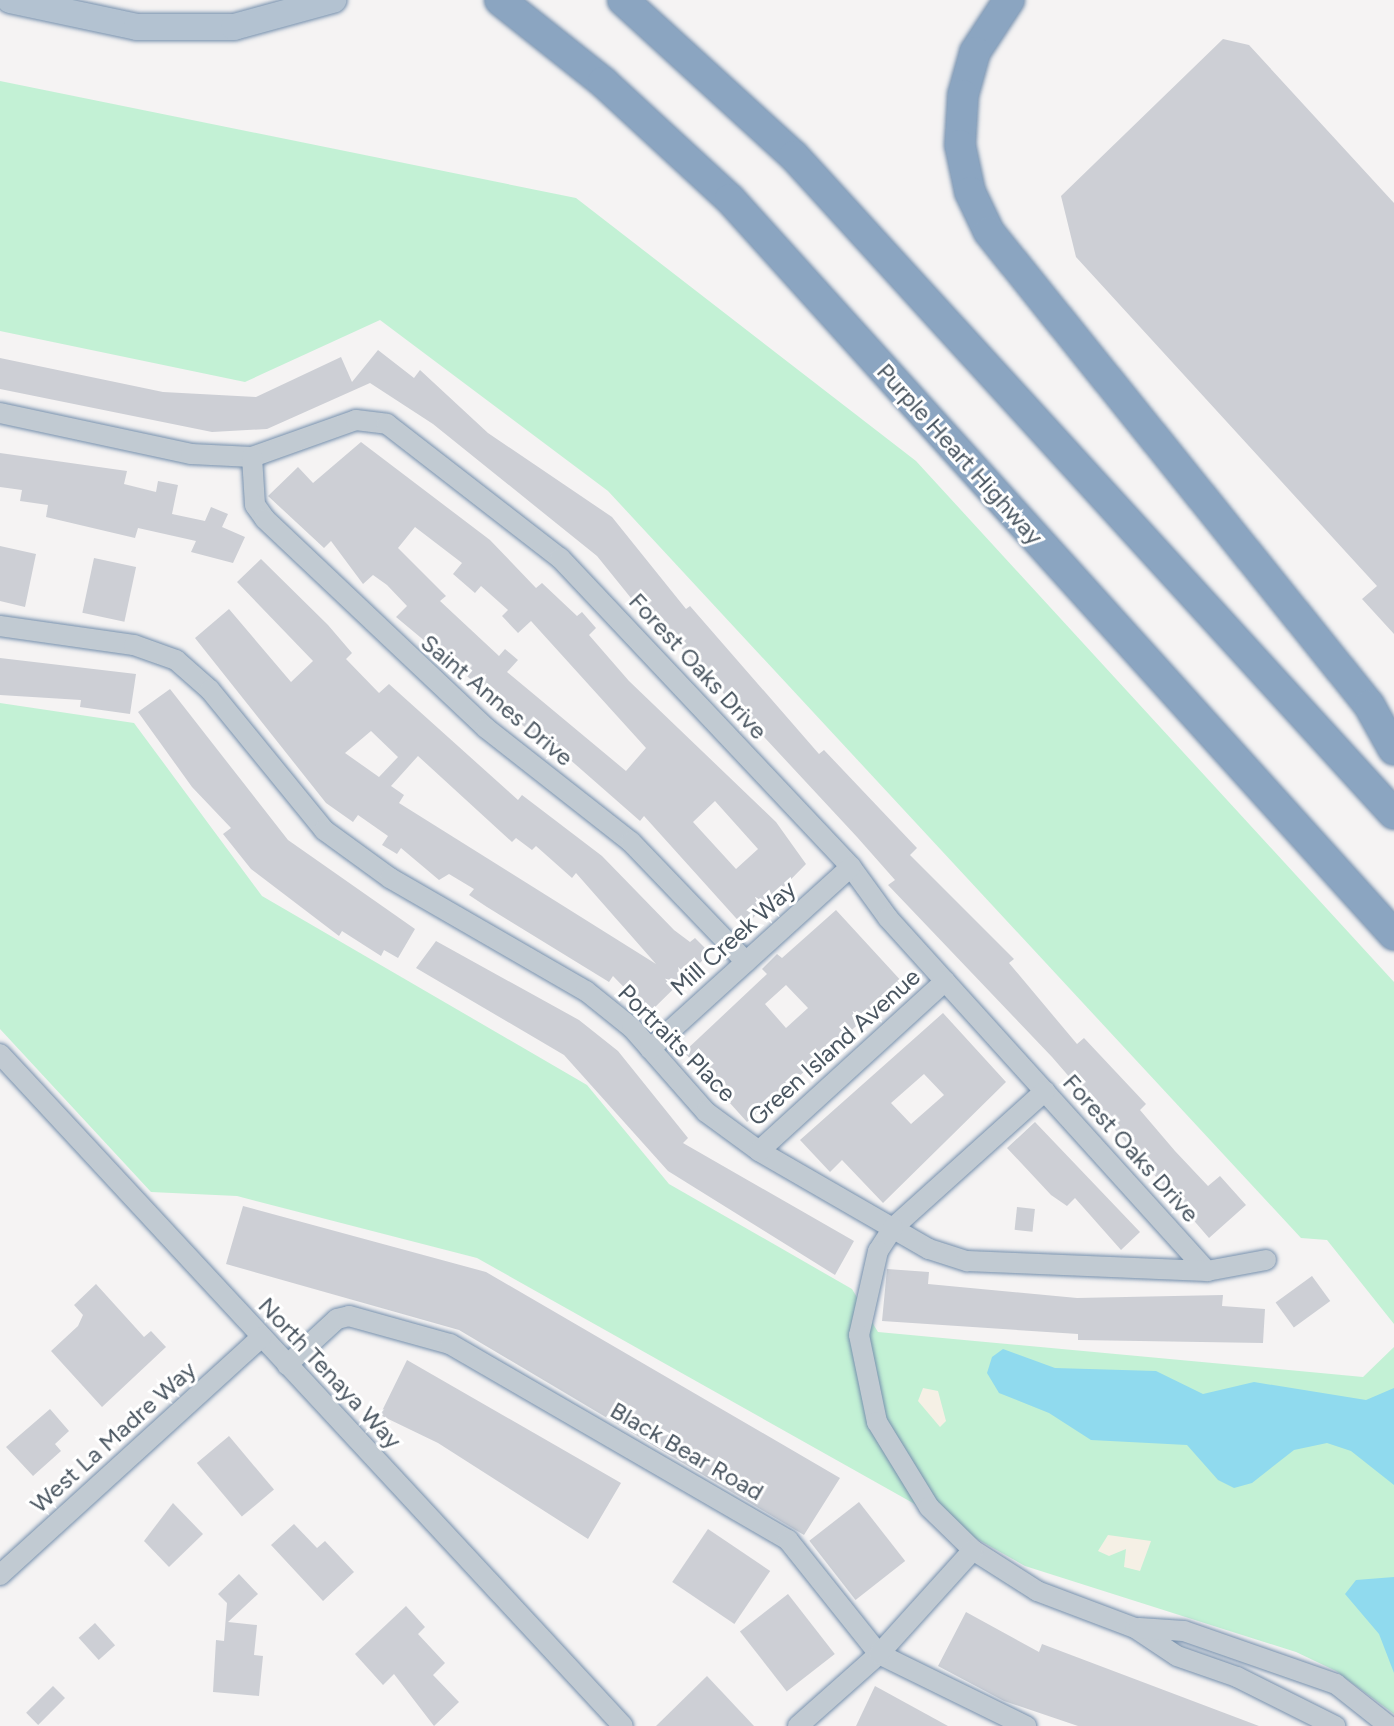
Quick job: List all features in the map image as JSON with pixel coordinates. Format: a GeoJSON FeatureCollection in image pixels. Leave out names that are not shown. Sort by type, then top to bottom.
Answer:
{"type":"FeatureCollection","features":[{"type":"Feature","properties":{"kind":"highway","name":"Purple Heart Highway"},"geometry":{"type":"LineString","coordinates":[[500,0],[603,82],[730,199],[1394,935]]}},
{"type":"Feature","properties":{"kind":"highway"},"geometry":{"type":"LineString","coordinates":[[623,0],[794,156],[1394,814]]}},
{"type":"Feature","properties":{"kind":"highway"},"geometry":{"type":"LineString","coordinates":[[1009,0],[975,52],[963,95],[960,145],[970,192],[989,232],[1369,705],[1394,750]]}},
{"type":"Feature","properties":{"kind":"main road"},"geometry":{"type":"LineString","coordinates":[[10,0],[137,27],[234,27],[333,0]]}},
{"type":"Feature","properties":{"kind":"street","name":"Forest Oaks Drive"},"geometry":{"type":"LineString","coordinates":[[0,413],[191,454],[252,457],[356,420],[387,424],[560,558],[851,867],[945,981],[1207,1271]]}},
{"type":"Feature","properties":{"kind":"street","name":"Saint Annes Drive"},"geometry":{"type":"LineString","coordinates":[[252,457],[255,505],[265,519],[486,728],[631,842],[746,962]]}},
{"type":"Feature","properties":{"kind":"street","name":"Portraits Place"},"geometry":{"type":"LineString","coordinates":[[0,626],[134,645],[176,660],[210,690],[324,830],[390,878],[586,991],[650,1049],[706,1112],[759,1151],[893,1228],[967,1261],[1207,1271],[1266,1260]]}},
{"type":"Feature","properties":{"kind":"street","name":"Mill Creek Way"},"geometry":{"type":"LineString","coordinates":[[650,1049],[851,867]]}},
{"type":"Feature","properties":{"kind":"street","name":"Green Island Avenue"},"geometry":{"type":"LineString","coordinates":[[759,1151],[945,981]]}},
{"type":"Feature","properties":{"kind":"street","name":"North Tenaya Way"},"geometry":{"type":"LineString","coordinates":[[0,1054],[623,1726]]}},
{"type":"Feature","properties":{"kind":"street"},"geometry":{"type":"LineString","coordinates":[[1045,1091],[893,1228],[866,1289],[859,1335],[870,1393],[899,1462],[929,1507],[973,1550],[1037,1591],[1135,1628],[1177,1656],[1237,1677],[1335,1726]]}},
{"type":"Feature","properties":{"kind":"street","name":"Black Bear Road"},"geometry":{"type":"LineString","coordinates":[[287,1365],[337,1319],[349,1316],[450,1344],[788,1540],[879,1654],[1026,1726]]}},
{"type":"Feature","properties":{"kind":"street","name":"West La Madre Way"},"geometry":{"type":"LineString","coordinates":[[0,1575],[262,1337]]}},
{"type":"Feature","properties":{"kind":"street"},"geometry":{"type":"LineString","coordinates":[[798,1726],[879,1654],[973,1550]]}},
{"type":"Feature","properties":{"kind":"street"},"geometry":{"type":"LineString","coordinates":[[1135,1628],[1184,1631],[1246,1649],[1336,1684],[1389,1726]]}},
{"type":"Feature","properties":{"kind":"green space"},"geometry":{"type":"Polygon","coordinates":[[[0,81],[576,198],[916,461],[1394,982],[1394,1324],[1327,1240],[1301,1238],[608,491],[380,320],[245,382],[0,331],[0,81]]]}},
{"type":"Feature","properties":{"kind":"green space"},"geometry":{"type":"Polygon","coordinates":[[[0,703],[134,723],[262,896],[587,1085],[669,1184],[852,1289],[878,1332],[1363,1377],[1394,1347],[1394,1714],[1336,1671],[1296,1652],[1025,1566],[477,1258],[237,1196],[151,1192],[0,1029],[0,703]]]}},
{"type":"Feature","properties":{"kind":"sand"},"geometry":{"type":"Polygon","coordinates":[[[923,1388],[938,1391],[946,1421],[940,1427],[918,1401],[923,1388]]]}},
{"type":"Feature","properties":{"kind":"sand"},"geometry":{"type":"Polygon","coordinates":[[[1108,1535],[1151,1541],[1140,1571],[1124,1567],[1126,1549],[1109,1556],[1098,1551],[1108,1535]]]}},
{"type":"Feature","properties":{"kind":"water"},"geometry":{"type":"Polygon","coordinates":[[[1003,1349],[1055,1368],[1156,1371],[1203,1394],[1254,1382],[1366,1400],[1394,1388],[1394,1485],[1351,1451],[1327,1443],[1294,1450],[1252,1483],[1234,1488],[1218,1480],[1187,1445],[1091,1440],[1049,1413],[999,1393],[987,1373],[992,1357],[1003,1349]]]}},
{"type":"Feature","properties":{"kind":"water"},"geometry":{"type":"Polygon","coordinates":[[[1394,1577],[1394,1673],[1379,1634],[1345,1594],[1356,1580],[1394,1577]]]}},
{"type":"Feature","properties":{"kind":"building"},"geometry":{"type":"Polygon","coordinates":[[[1223,39],[1249,45],[1394,203],[1394,634],[1362,599],[1377,586],[1076,257],[1061,196],[1223,39]]]}},
{"type":"Feature","properties":{"kind":"building"},"geometry":{"type":"Polygon","coordinates":[[[378,350],[414,378],[420,370],[488,433],[612,517],[686,609],[690,606],[819,754],[824,750],[917,848],[910,855],[1014,959],[1009,963],[1077,1044],[1084,1038],[1146,1104],[1140,1110],[1175,1151],[1208,1186],[1220,1176],[1246,1205],[1209,1238],[1052,1057],[888,885],[895,880],[857,837],[660,625],[656,629],[597,556],[433,424],[370,383],[267,429],[212,432],[0,389],[0,358],[163,392],[256,397],[341,357],[352,382],[378,350]]]}},
{"type":"Feature","properties":{"kind":"building"},"geometry":{"type":"Polygon","coordinates":[[[361,442],[490,540],[536,588],[542,583],[577,616],[582,612],[596,628],[589,635],[629,681],[776,822],[806,864],[744,927],[644,816],[640,821],[567,757],[484,698],[470,686],[474,682],[396,617],[407,606],[387,585],[373,575],[363,584],[331,541],[324,548],[268,496],[298,467],[313,483],[361,442]],[[415,527],[398,548],[446,596],[440,601],[499,656],[505,649],[518,660],[507,672],[626,771],[646,748],[531,621],[518,633],[502,616],[508,610],[481,586],[475,593],[453,574],[462,563],[415,527]],[[715,801],[693,822],[736,869],[758,849],[715,801]]]}},
{"type":"Feature","properties":{"kind":"building"},"geometry":{"type":"Polygon","coordinates":[[[0,453],[127,471],[124,484],[156,492],[158,481],[178,485],[172,514],[205,521],[211,507],[228,514],[222,527],[245,537],[233,563],[191,552],[196,541],[138,528],[135,538],[46,517],[48,505],[20,501],[22,490],[0,487],[0,453]]]}},
{"type":"Feature","properties":{"kind":"building"},"geometry":{"type":"Polygon","coordinates":[[[0,546],[36,554],[25,607],[0,601],[0,546]]]}},
{"type":"Feature","properties":{"kind":"building"},"geometry":{"type":"Polygon","coordinates":[[[94,558],[136,567],[124,622],[82,613],[94,558]]]}},
{"type":"Feature","properties":{"kind":"building"},"geometry":{"type":"Polygon","coordinates":[[[261,559],[328,625],[352,653],[346,659],[379,693],[389,684],[518,800],[522,795],[602,856],[674,930],[690,942],[695,938],[710,953],[649,1013],[613,976],[609,982],[487,907],[469,895],[474,889],[449,874],[439,880],[401,848],[397,854],[382,845],[388,836],[358,815],[353,822],[326,803],[195,638],[229,609],[291,682],[313,661],[237,582],[261,559]],[[371,731],[345,753],[379,777],[398,757],[371,731]],[[418,756],[391,786],[404,795],[399,803],[656,964],[576,873],[572,878],[536,846],[532,850],[516,838],[512,842],[418,756]]]}},
{"type":"Feature","properties":{"kind":"building"},"geometry":{"type":"Polygon","coordinates":[[[0,658],[136,674],[130,714],[80,707],[81,700],[0,695],[0,658]]]}},
{"type":"Feature","properties":{"kind":"building"},"geometry":{"type":"Polygon","coordinates":[[[170,689],[288,840],[415,929],[398,958],[384,950],[381,956],[342,931],[339,936],[251,869],[223,834],[231,828],[192,787],[138,712],[170,689]]]}},
{"type":"Feature","properties":{"kind":"building"},"geometry":{"type":"Polygon","coordinates":[[[836,910],[904,984],[747,1122],[684,1052],[767,974],[762,969],[777,954],[782,958],[836,910]],[[786,985],[765,1004],[786,1028],[808,1008],[786,985]]]}},
{"type":"Feature","properties":{"kind":"building"},"geometry":{"type":"Polygon","coordinates":[[[436,941],[579,1020],[618,1051],[688,1138],[683,1143],[854,1241],[835,1275],[668,1171],[564,1055],[416,968],[436,941]]]}},
{"type":"Feature","properties":{"kind":"building"},"geometry":{"type":"Polygon","coordinates":[[[943,1013],[1006,1082],[883,1203],[842,1160],[830,1172],[800,1140],[943,1013]],[[924,1074],[891,1103],[911,1124],[944,1095],[924,1074]]]}},
{"type":"Feature","properties":{"kind":"building"},"geometry":{"type":"Polygon","coordinates":[[[1035,1122],[1140,1232],[1121,1250],[1075,1198],[1067,1206],[1051,1195],[1007,1148],[1035,1122]]]}},
{"type":"Feature","properties":{"kind":"building"},"geometry":{"type":"Polygon","coordinates":[[[243,1206],[486,1272],[840,1478],[804,1535],[459,1330],[226,1264],[243,1206]]]}},
{"type":"Feature","properties":{"kind":"building"},"geometry":{"type":"Polygon","coordinates":[[[1017,1207],[1035,1209],[1032,1232],[1015,1230],[1017,1207]]]}},
{"type":"Feature","properties":{"kind":"building"},"geometry":{"type":"Polygon","coordinates":[[[887,1269],[929,1272],[928,1284],[1077,1298],[1223,1295],[1222,1306],[1265,1309],[1263,1343],[1078,1340],[1078,1334],[882,1321],[887,1269]]]}},
{"type":"Feature","properties":{"kind":"building"},"geometry":{"type":"Polygon","coordinates":[[[1312,1276],[1330,1301],[1294,1328],[1276,1302],[1312,1276]]]}},
{"type":"Feature","properties":{"kind":"building"},"geometry":{"type":"Polygon","coordinates":[[[96,1284],[144,1337],[151,1331],[166,1347],[102,1407],[51,1351],[78,1326],[83,1315],[74,1305],[96,1284]]]}},
{"type":"Feature","properties":{"kind":"building"},"geometry":{"type":"Polygon","coordinates":[[[407,1360],[621,1483],[588,1539],[438,1443],[380,1415],[407,1360]]]}},
{"type":"Feature","properties":{"kind":"building"},"geometry":{"type":"Polygon","coordinates":[[[50,1409],[69,1431],[55,1444],[61,1451],[33,1476],[6,1447],[50,1409]]]}},
{"type":"Feature","properties":{"kind":"building"},"geometry":{"type":"Polygon","coordinates":[[[229,1436],[274,1490],[242,1517],[197,1463],[229,1436]]]}},
{"type":"Feature","properties":{"kind":"building"},"geometry":{"type":"Polygon","coordinates":[[[859,1502],[905,1561],[856,1600],[809,1541],[859,1502]]]}},
{"type":"Feature","properties":{"kind":"building"},"geometry":{"type":"Polygon","coordinates":[[[173,1503],[203,1534],[169,1567],[144,1541],[173,1503]]]}},
{"type":"Feature","properties":{"kind":"building"},"geometry":{"type":"Polygon","coordinates":[[[294,1524],[317,1548],[325,1541],[354,1572],[323,1601],[271,1545],[294,1524]]]}},
{"type":"Feature","properties":{"kind":"building"},"geometry":{"type":"Polygon","coordinates":[[[708,1529],[770,1571],[734,1624],[672,1582],[708,1529]]]}},
{"type":"Feature","properties":{"kind":"building"},"geometry":{"type":"Polygon","coordinates":[[[239,1574],[258,1594],[228,1622],[257,1625],[254,1655],[263,1656],[259,1696],[213,1692],[216,1640],[224,1641],[227,1603],[218,1594],[239,1574]]]}},
{"type":"Feature","properties":{"kind":"building"},"geometry":{"type":"Polygon","coordinates":[[[788,1594],[835,1654],[787,1691],[740,1632],[788,1594]]]}},
{"type":"Feature","properties":{"kind":"building"},"geometry":{"type":"Polygon","coordinates":[[[406,1606],[425,1627],[418,1634],[445,1663],[433,1675],[459,1702],[434,1726],[394,1674],[383,1685],[355,1654],[406,1606]]]}},
{"type":"Feature","properties":{"kind":"building"},"geometry":{"type":"Polygon","coordinates":[[[966,1612],[1039,1652],[1042,1644],[1259,1726],[1078,1726],[1004,1701],[938,1666],[966,1612]]]}},
{"type":"Feature","properties":{"kind":"building"},"geometry":{"type":"Polygon","coordinates":[[[95,1623],[115,1645],[99,1660],[79,1638],[95,1623]]]}},
{"type":"Feature","properties":{"kind":"building"},"geometry":{"type":"Polygon","coordinates":[[[707,1676],[754,1726],[656,1726],[707,1676]]]}},
{"type":"Feature","properties":{"kind":"building"},"geometry":{"type":"Polygon","coordinates":[[[53,1686],[65,1698],[38,1725],[26,1713],[53,1686]]]}},
{"type":"Feature","properties":{"kind":"building"},"geometry":{"type":"Polygon","coordinates":[[[875,1686],[948,1726],[856,1726],[875,1686]]]}}]}
